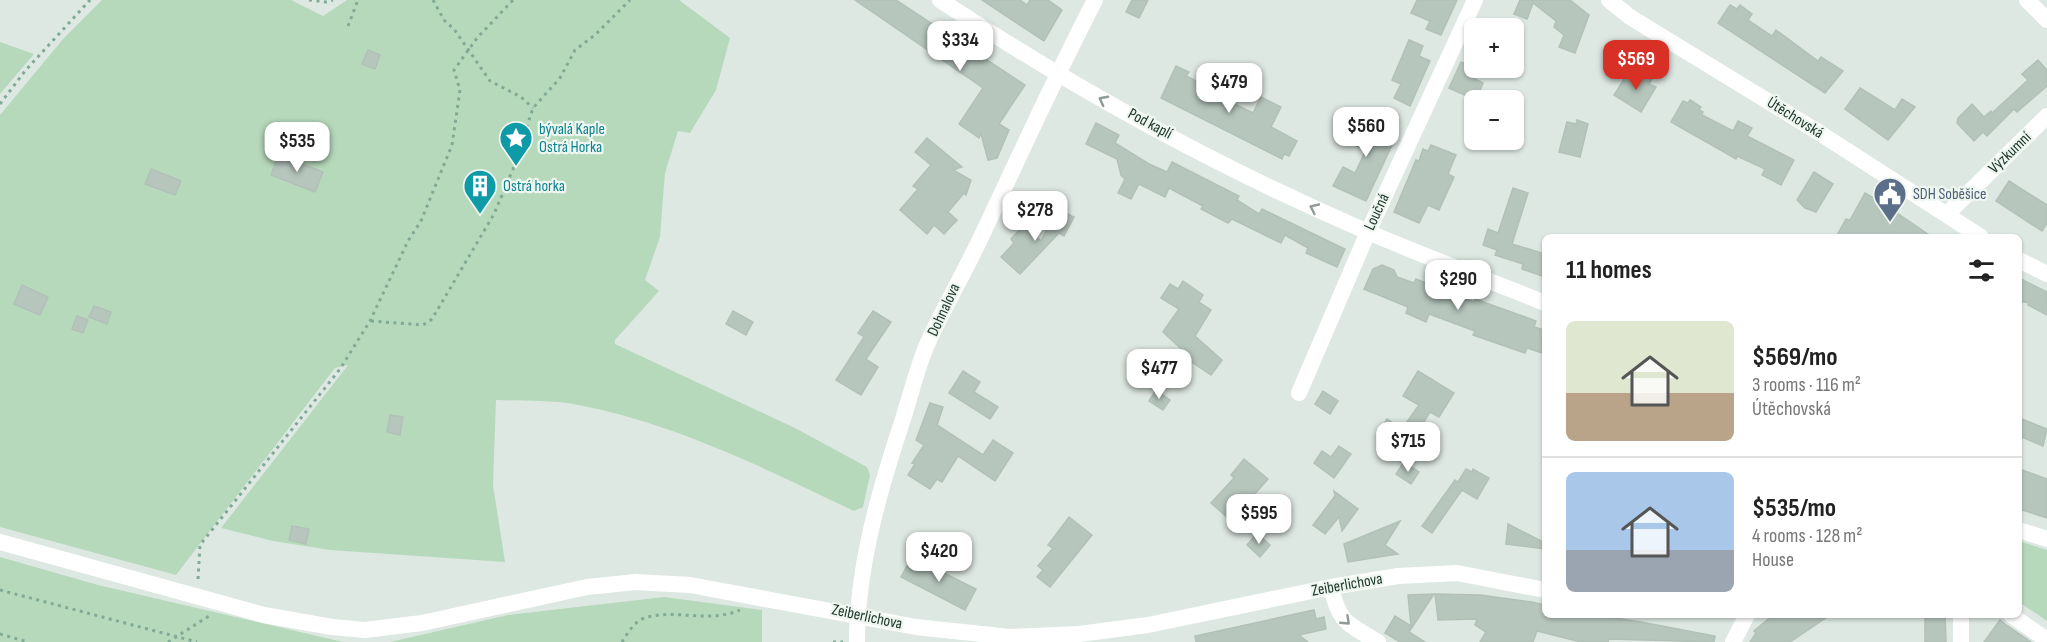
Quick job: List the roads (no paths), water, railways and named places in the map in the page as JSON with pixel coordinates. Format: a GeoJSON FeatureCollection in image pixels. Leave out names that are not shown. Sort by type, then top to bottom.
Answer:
{"type":"FeatureCollection","features":[{"type":"Feature","properties":{"kind":"street","name":"Pod kaplí"},"geometry":{"type":"LineString","coordinates":[[940,0],[1057,74],[1232,167],[1368,232],[1542,302]]}},
{"type":"Feature","properties":{"kind":"street","name":"Dohnalova"},"geometry":{"type":"LineString","coordinates":[[857,642],[857,615],[880,496],[925,349],[1095,0]]}},
{"type":"Feature","properties":{"kind":"street","name":"Loučná"},"geometry":{"type":"LineString","coordinates":[[1299,393],[1368,232],[1474,0]]}},
{"type":"Feature","properties":{"kind":"street","name":"Útěchovská"},"geometry":{"type":"LineString","coordinates":[[1609,0],[1630,17],[1976,234]]}},
{"type":"Feature","properties":{"kind":"street"},"geometry":{"type":"LineString","coordinates":[[2027,0],[2047,20]]}},
{"type":"Feature","properties":{"kind":"street","name":"Výzkumní"},"geometry":{"type":"LineString","coordinates":[[1947,214],[2047,116]]}},
{"type":"Feature","properties":{"kind":"street"},"geometry":{"type":"LineString","coordinates":[[2022,262],[2047,274]]}},
{"type":"Feature","properties":{"kind":"street"},"geometry":{"type":"LineString","coordinates":[[2022,531],[2047,539]]}},
{"type":"Feature","properties":{"kind":"street","name":"Zeiberlichova"},"geometry":{"type":"LineString","coordinates":[[0,542],[264,615],[332,627],[389,629],[587,587],[636,582],[690,585],[968,635],[1055,635],[1148,625],[1330,587],[1398,576],[1457,573],[1542,589]]}},
{"type":"Feature","properties":{"kind":"street"},"geometry":{"type":"LineString","coordinates":[[1330,587],[1336,611],[1346,623],[1378,642]]}},
{"type":"Feature","properties":{"kind":"street"},"geometry":{"type":"LineString","coordinates":[[1733,642],[1745,618]]}},
{"type":"Feature","properties":{"kind":"street"},"geometry":{"type":"LineString","coordinates":[[1960,618],[1961,642]]}},
{"type":"Feature","properties":{"kind":"street"},"geometry":{"type":"LineString","coordinates":[[2015,618],[2047,640]]}},
{"type":"Feature","properties":{"kind":"place","name":"bývalá Kaple Ostrá Horka"},"geometry":{"type":"Point","coordinates":[516,167]}},
{"type":"Feature","properties":{"kind":"place","name":"Ostrá horka"},"geometry":{"type":"Point","coordinates":[480,215]}},
{"type":"Feature","properties":{"kind":"place","name":"SDH Soběšice"},"geometry":{"type":"Point","coordinates":[1890,223]}}]}
